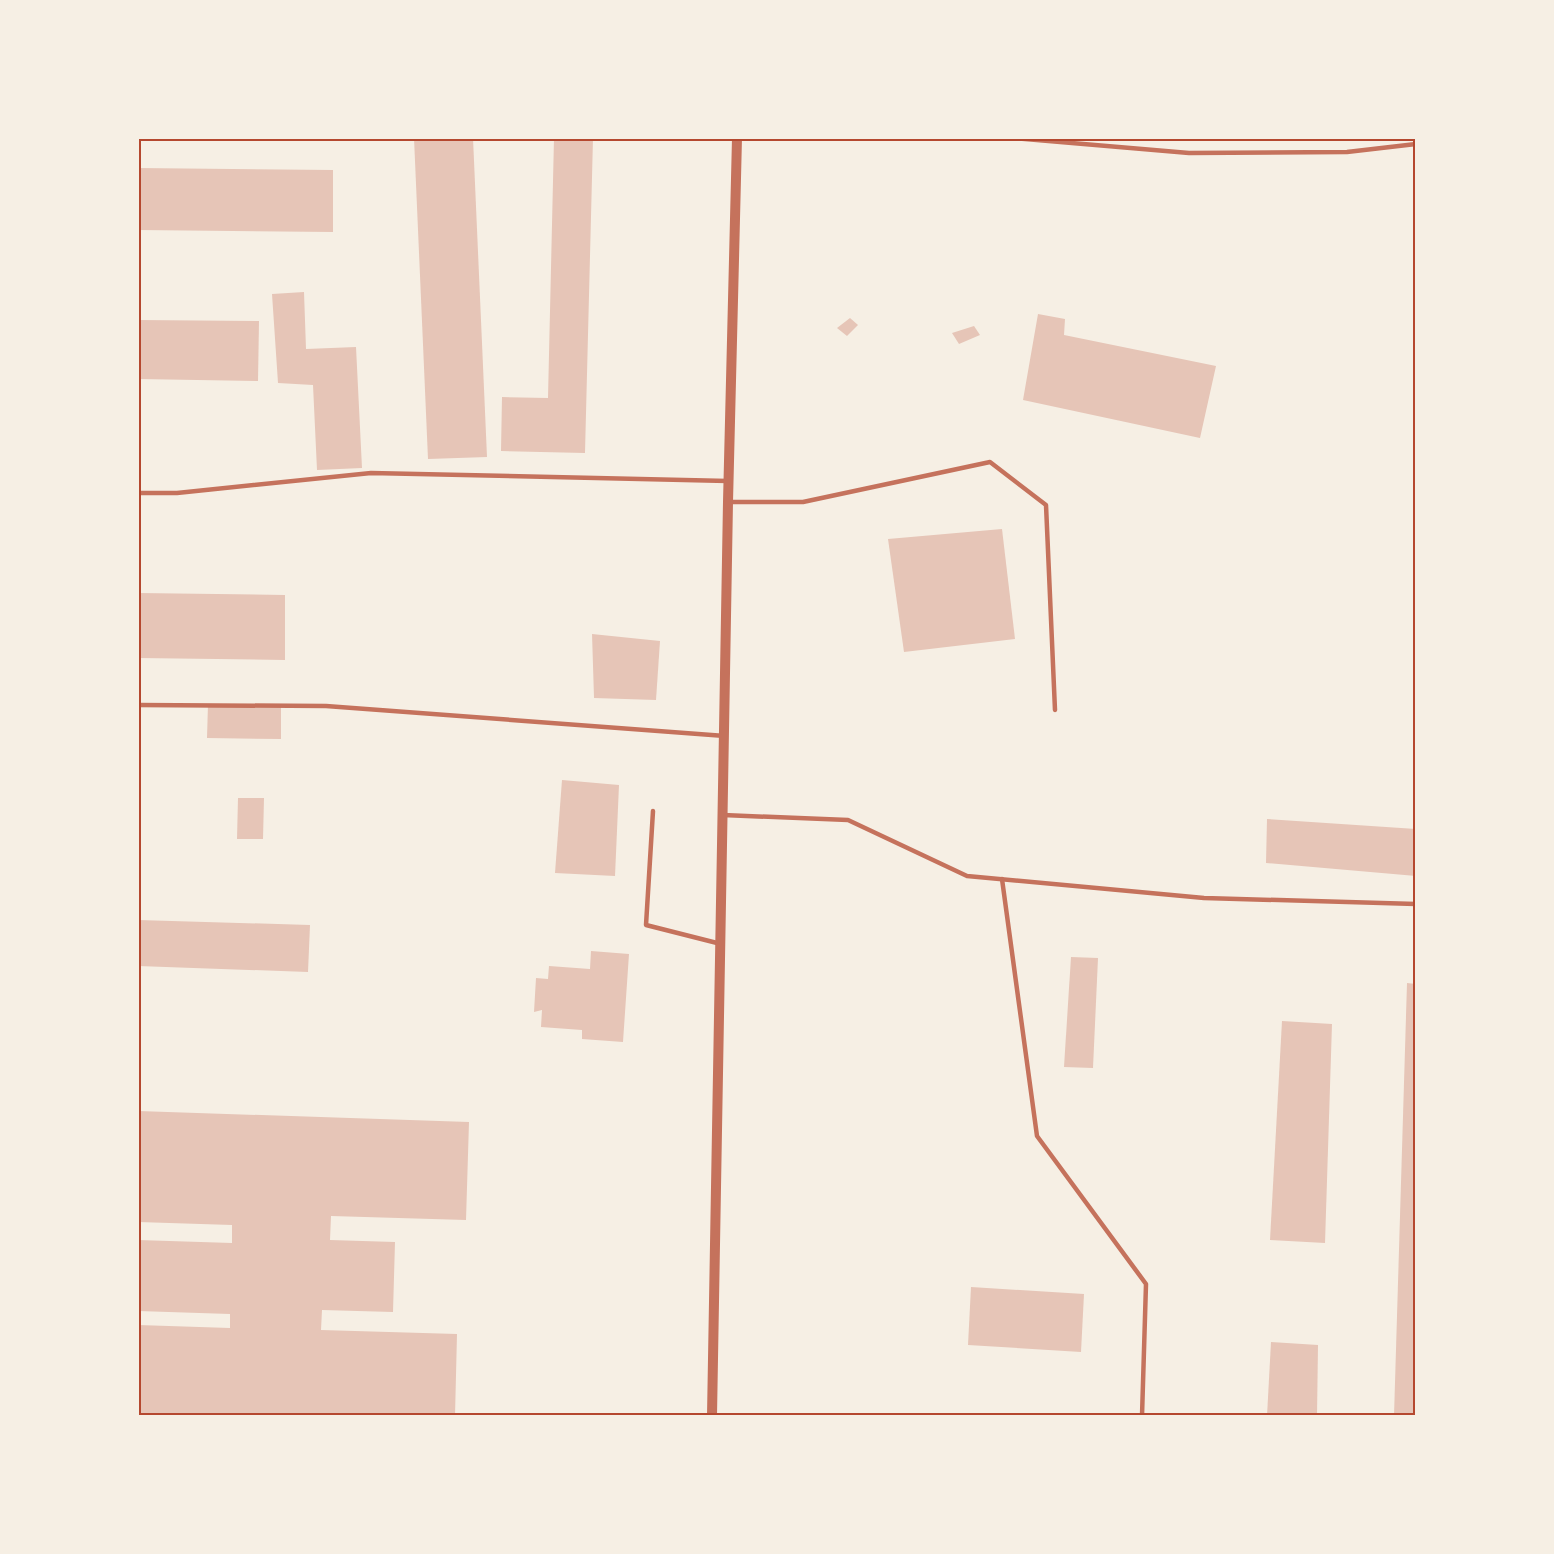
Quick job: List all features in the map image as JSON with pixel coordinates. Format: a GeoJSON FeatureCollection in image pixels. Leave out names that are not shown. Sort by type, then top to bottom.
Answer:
{"type":"FeatureCollection","features":[{"type":"Feature","properties":{"kind":"street"},"geometry":{"type":"LineString","coordinates":[[712,1416],[728,502],[737,138]]}},
{"type":"Feature","properties":{"kind":"lane"},"geometry":{"type":"LineString","coordinates":[[1014,138],[1189,153],[1347,152],[1416,144]]}},
{"type":"Feature","properties":{"kind":"lane"},"geometry":{"type":"LineString","coordinates":[[728,502],[803,502],[990,462],[1046,506],[1056,710]]}},
{"type":"Feature","properties":{"kind":"lane"},"geometry":{"type":"LineString","coordinates":[[138,493],[177,493],[371,473],[729,481]]}},
{"type":"Feature","properties":{"kind":"lane"},"geometry":{"type":"LineString","coordinates":[[138,705],[326,706],[724,736]]}},
{"type":"Feature","properties":{"kind":"lane"},"geometry":{"type":"LineString","coordinates":[[652,811],[646,925],[721,944]]}},
{"type":"Feature","properties":{"kind":"lane"},"geometry":{"type":"LineString","coordinates":[[723,815],[848,820],[967,876],[1204,898],[1416,904]]}},
{"type":"Feature","properties":{"kind":"lane"},"geometry":{"type":"LineString","coordinates":[[1002,879],[1037,1136],[1146,1284],[1142,1416]]}},
{"type":"Feature","properties":{"kind":"building"},"geometry":{"type":"Polygon","coordinates":[[[414,138],[473,138],[487,457],[428,459],[414,138]]]}},
{"type":"Feature","properties":{"kind":"building"},"geometry":{"type":"Polygon","coordinates":[[[554,138],[593,138],[585,453],[501,451],[502,397],[548,398],[554,138]]]}},
{"type":"Feature","properties":{"kind":"building"},"geometry":{"type":"Polygon","coordinates":[[[138,168],[333,170],[333,232],[138,230],[138,168]]]}},
{"type":"Feature","properties":{"kind":"building"},"geometry":{"type":"Polygon","coordinates":[[[304,292],[306,349],[356,347],[362,468],[317,470],[313,385],[278,383],[272,294],[304,292]]]}},
{"type":"Feature","properties":{"kind":"building"},"geometry":{"type":"Polygon","coordinates":[[[1038,314],[1065,319],[1064,335],[1216,366],[1200,438],[1023,400],[1038,314]]]}},
{"type":"Feature","properties":{"kind":"building"},"geometry":{"type":"Polygon","coordinates":[[[850,318],[858,325],[847,336],[837,328],[850,318]]]}},
{"type":"Feature","properties":{"kind":"building"},"geometry":{"type":"Polygon","coordinates":[[[138,320],[259,321],[258,381],[138,379],[138,320]]]}},
{"type":"Feature","properties":{"kind":"building"},"geometry":{"type":"Polygon","coordinates":[[[974,326],[980,335],[959,344],[952,333],[974,326]]]}},
{"type":"Feature","properties":{"kind":"building"},"geometry":{"type":"Polygon","coordinates":[[[1002,529],[1015,639],[904,652],[888,539],[1002,529]]]}},
{"type":"Feature","properties":{"kind":"building"},"geometry":{"type":"Polygon","coordinates":[[[138,593],[285,595],[285,660],[138,658],[138,593]]]}},
{"type":"Feature","properties":{"kind":"building"},"geometry":{"type":"Polygon","coordinates":[[[592,634],[660,641],[656,700],[594,698],[592,634]]]}},
{"type":"Feature","properties":{"kind":"building"},"geometry":{"type":"Polygon","coordinates":[[[208,704],[281,706],[281,739],[207,738],[208,704]]]}},
{"type":"Feature","properties":{"kind":"building"},"geometry":{"type":"Polygon","coordinates":[[[562,780],[619,785],[615,876],[555,873],[562,780]]]}},
{"type":"Feature","properties":{"kind":"building"},"geometry":{"type":"Polygon","coordinates":[[[238,798],[264,798],[263,839],[237,839],[238,798]]]}},
{"type":"Feature","properties":{"kind":"building"},"geometry":{"type":"Polygon","coordinates":[[[1267,819],[1416,829],[1416,876],[1266,863],[1267,819]]]}},
{"type":"Feature","properties":{"kind":"building"},"geometry":{"type":"Polygon","coordinates":[[[138,920],[310,925],[308,972],[138,966],[138,920]]]}},
{"type":"Feature","properties":{"kind":"building"},"geometry":{"type":"Polygon","coordinates":[[[591,951],[629,954],[623,1042],[582,1039],[582,1030],[541,1027],[542,1010],[534,1012],[536,978],[548,979],[549,966],[590,969],[591,951]]]}},
{"type":"Feature","properties":{"kind":"building"},"geometry":{"type":"Polygon","coordinates":[[[1071,957],[1098,958],[1093,1068],[1064,1067],[1071,957]]]}},
{"type":"Feature","properties":{"kind":"building"},"geometry":{"type":"Polygon","coordinates":[[[1407,983],[1416,984],[1416,1416],[1394,1416],[1407,983]]]}},
{"type":"Feature","properties":{"kind":"building"},"geometry":{"type":"Polygon","coordinates":[[[1282,1021],[1332,1024],[1325,1243],[1270,1240],[1282,1021]]]}},
{"type":"Feature","properties":{"kind":"building"},"geometry":{"type":"Polygon","coordinates":[[[138,1111],[469,1122],[466,1220],[331,1216],[330,1240],[395,1242],[393,1312],[322,1310],[321,1330],[457,1334],[455,1416],[138,1416],[138,1325],[230,1328],[230,1314],[138,1311],[138,1240],[232,1243],[232,1225],[138,1222],[138,1111]]]}},
{"type":"Feature","properties":{"kind":"building"},"geometry":{"type":"Polygon","coordinates":[[[971,1287],[1084,1294],[1081,1352],[968,1345],[971,1287]]]}},
{"type":"Feature","properties":{"kind":"building"},"geometry":{"type":"Polygon","coordinates":[[[1271,1342],[1318,1345],[1317,1416],[1267,1416],[1271,1342]]]}}]}
